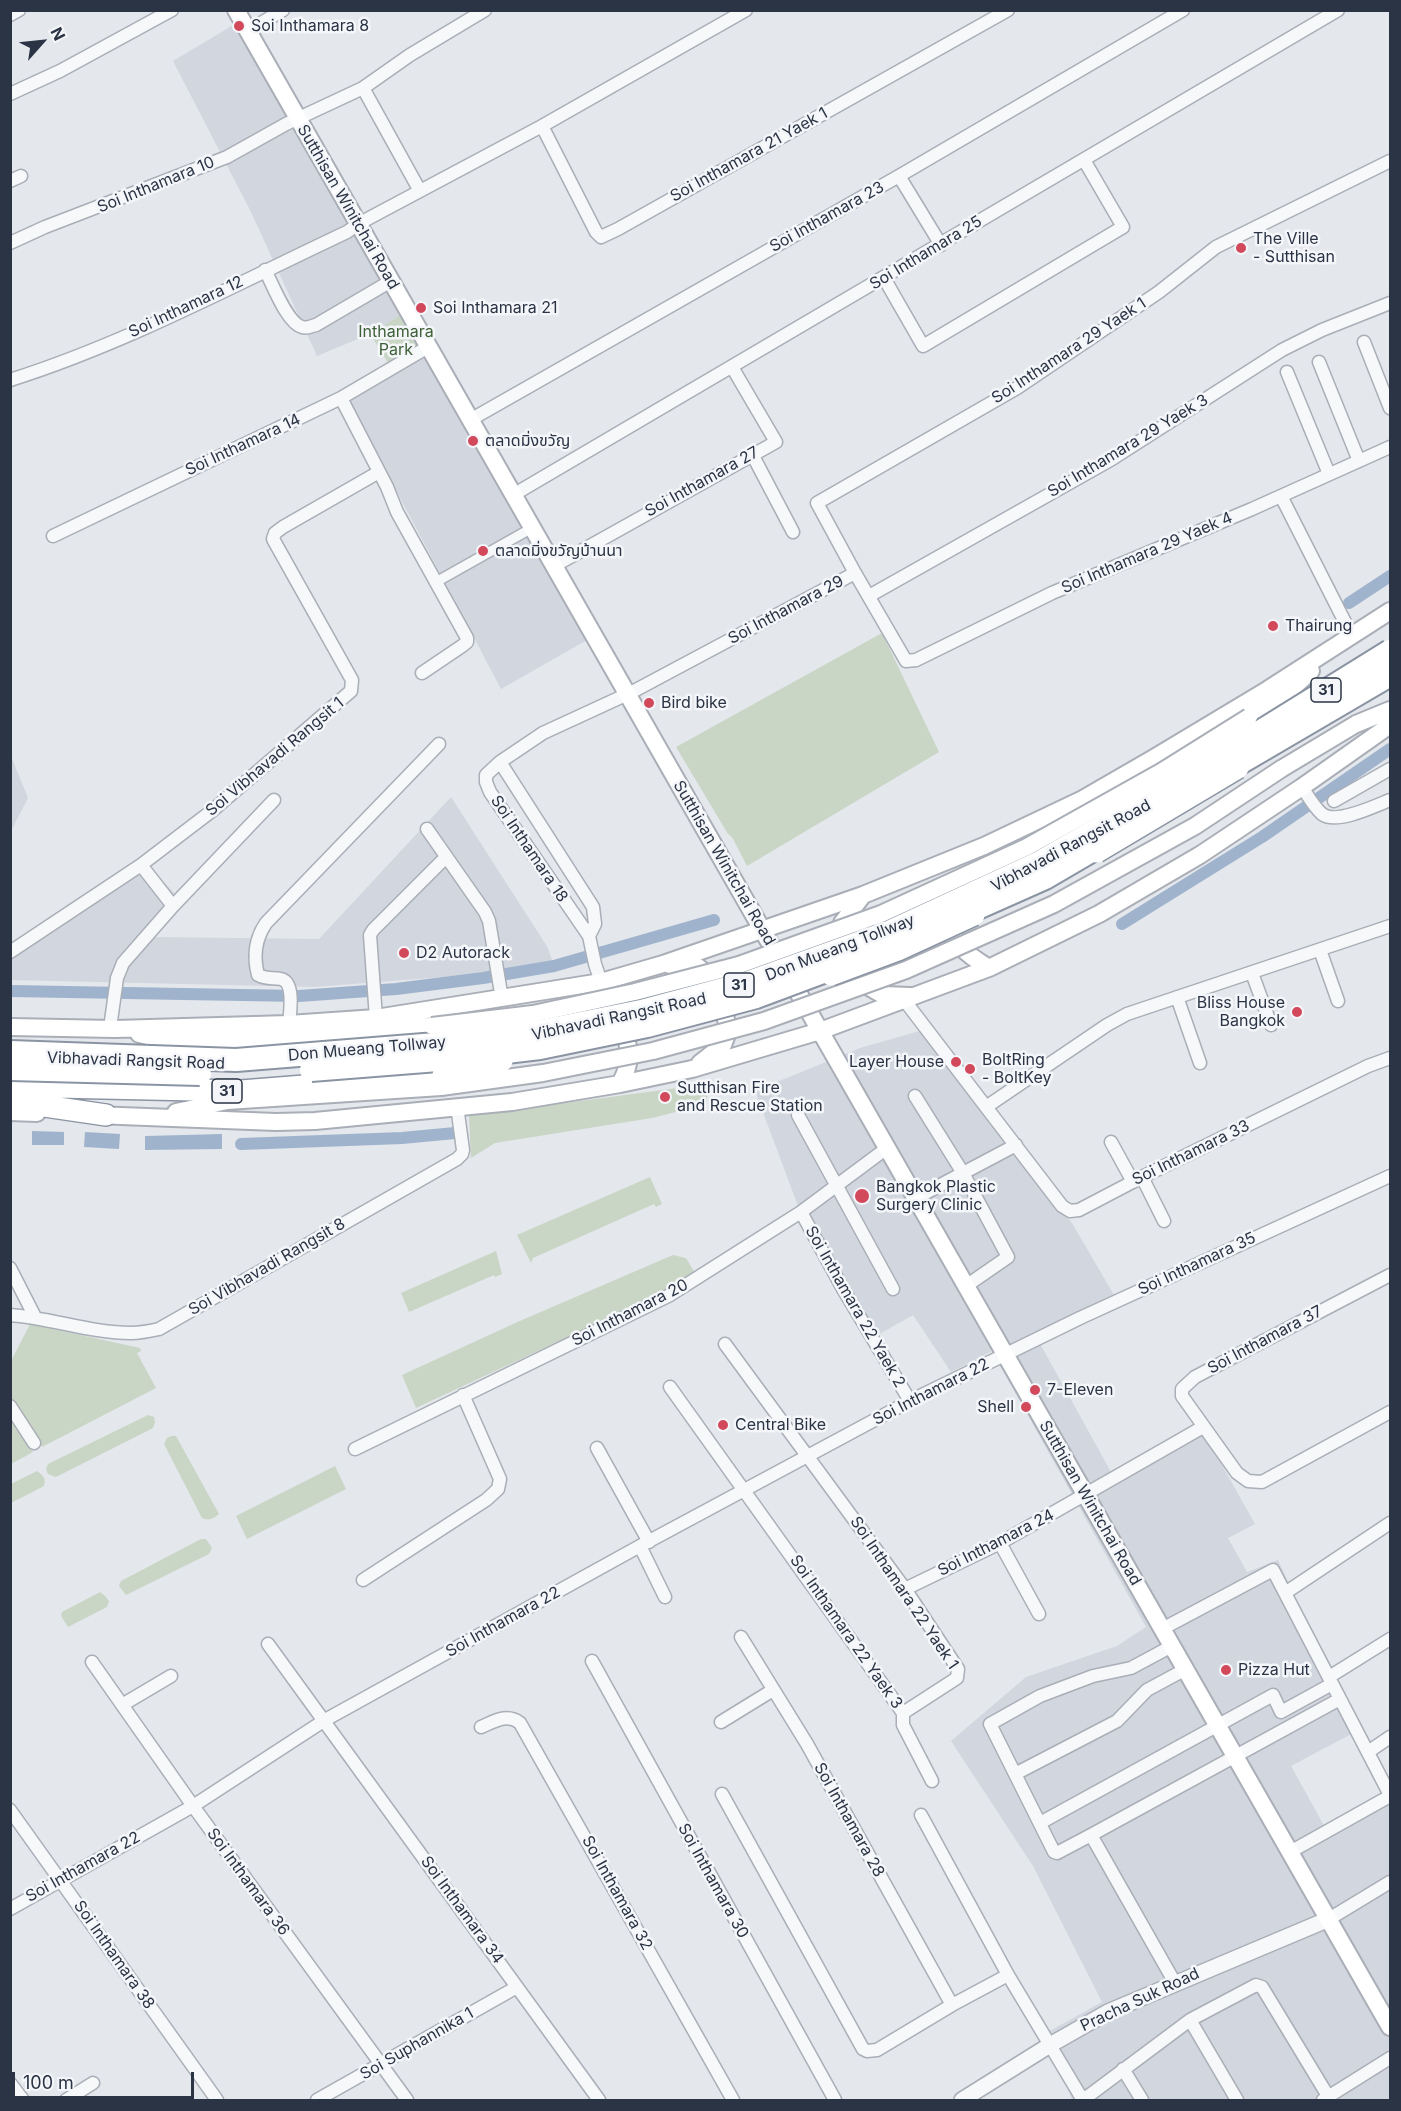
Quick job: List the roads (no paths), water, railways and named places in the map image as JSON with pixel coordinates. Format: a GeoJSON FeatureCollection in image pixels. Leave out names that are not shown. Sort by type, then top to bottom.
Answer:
{"type":"FeatureCollection","features":[{"type":"Feature","properties":{"kind":"highway","name":"Vibhavadi Rangsit Road"},"geometry":{"type":"LineString","coordinates":[[10,1086],[241,1091],[442,1081],[539,1052],[647,1031],[754,1003],[898,950],[1044,883],[1181,803],[1265,742],[1390,645]]}},
{"type":"Feature","properties":{"kind":"highway","name":"Don Mueang Tollway"},"geometry":{"type":"LineString","coordinates":[[10,1054],[236,1060],[436,1044],[549,1029],[640,1011],[749,982],[891,931],[1038,863],[1174,785],[1390,651]]}},
{"type":"Feature","properties":{"kind":"highway","name":"Vibhavadi Rangsit Road"},"geometry":{"type":"LineString","coordinates":[[10,1054],[234,1065],[435,1049],[536,1036],[641,1016],[749,987],[891,936],[1038,868],[1174,791],[1390,676]]}},
{"type":"Feature","properties":{"kind":"highway","name":"Don Mueang Tollway"},"geometry":{"type":"LineString","coordinates":[[10,1069],[234,1075],[438,1060],[540,1048],[647,1026],[756,997],[899,944],[1045,878],[1390,676]]}},
{"type":"Feature","properties":{"kind":"highway"},"geometry":{"type":"LineString","coordinates":[[10,1101],[106,1115]]}},
{"type":"Feature","properties":{"kind":"main road","name":"Sutthisan Winitchai Road"},"geometry":{"type":"LineString","coordinates":[[236,10],[1390,2027]]}},
{"type":"Feature","properties":{"kind":"main road","name":"Vibhavadi Rangsit Road"},"geometry":{"type":"LineString","coordinates":[[10,1027],[112,1028],[289,1024],[376,1018],[501,992],[598,982],[663,964],[864,895],[984,846],[1093,793],[1226,715],[1390,611]]}},
{"type":"Feature","properties":{"kind":"main road","name":"31"},"geometry":{"type":"LineString","coordinates":[[112,1028],[170,1041],[216,1042],[432,1026],[533,1014],[635,992],[739,965],[881,914],[1027,847],[1161,772],[1288,692],[1346,639]]}},
{"type":"Feature","properties":{"kind":"main road","name":"31"},"geometry":{"type":"LineString","coordinates":[[152,1118],[227,1101],[543,1073],[653,1051],[764,1021],[906,970],[1054,904],[1195,826],[1356,723],[1390,710]]}},
{"type":"Feature","properties":{"kind":"main road","name":"31"},"geometry":{"type":"LineString","coordinates":[[10,1112],[276,1122],[315,1121],[512,1102],[692,1069],[820,1031],[911,999],[989,968],[1109,908],[1200,855],[1304,791],[1390,724]]}},
{"type":"Feature","properties":{"kind":"main road"},"geometry":{"type":"LineString","coordinates":[[935,866],[932,883],[934,899],[956,942],[968,956],[989,968]]}},
{"type":"Feature","properties":{"kind":"main road"},"geometry":{"type":"LineString","coordinates":[[864,895],[842,923],[840,942],[855,979],[883,995],[911,999]]}},
{"type":"Feature","properties":{"kind":"main road"},"geometry":{"type":"LineString","coordinates":[[663,964],[698,967],[713,980],[729,1029],[723,1045],[692,1069]]}},
{"type":"Feature","properties":{"kind":"main road"},"geometry":{"type":"LineString","coordinates":[[598,982],[613,993],[617,999],[630,1059],[620,1084]]}},
{"type":"Feature","properties":{"kind":"street"},"geometry":{"type":"LineString","coordinates":[[10,15],[19,10]]}},
{"type":"Feature","properties":{"kind":"street"},"geometry":{"type":"LineString","coordinates":[[10,94],[60,71],[172,10]]}},
{"type":"Feature","properties":{"kind":"street"},"geometry":{"type":"LineString","coordinates":[[248,31],[283,10]]}},
{"type":"Feature","properties":{"kind":"street","name":"Soi Inthamara 10"},"geometry":{"type":"LineString","coordinates":[[10,243],[45,227],[227,157],[297,119],[363,88],[410,55],[485,10]]}},
{"type":"Feature","properties":{"kind":"street"},"geometry":{"type":"LineString","coordinates":[[358,224],[542,126],[746,10]]}},
{"type":"Feature","properties":{"kind":"street","name":"Soi Inthamara 21 Yaek 1"},"geometry":{"type":"LineString","coordinates":[[542,126],[596,232],[601,237],[1008,10]]}},
{"type":"Feature","properties":{"kind":"street","name":"Soi Inthamara 23"},"geometry":{"type":"LineString","coordinates":[[470,420],[899,176],[1183,10]]}},
{"type":"Feature","properties":{"kind":"street","name":"Soi Inthamara 25"},"geometry":{"type":"LineString","coordinates":[[513,495],[1338,10]]}},
{"type":"Feature","properties":{"kind":"street"},"geometry":{"type":"LineString","coordinates":[[363,88],[420,191]]}},
{"type":"Feature","properties":{"kind":"street"},"geometry":{"type":"LineString","coordinates":[[884,278],[923,346],[1123,227],[1084,160]]}},
{"type":"Feature","properties":{"kind":"street","name":"Soi Inthamara 29 Yaek 1"},"geometry":{"type":"LineString","coordinates":[[855,573],[817,503],[1017,388],[1159,291],[1216,247],[1390,160]]}},
{"type":"Feature","properties":{"kind":"street"},"geometry":{"type":"LineString","coordinates":[[899,176],[941,245]]}},
{"type":"Feature","properties":{"kind":"street","name":"Soi Inthamara 12"},"geometry":{"type":"LineString","coordinates":[[10,380],[63,363],[132,333],[346,232],[358,224]]}},
{"type":"Feature","properties":{"kind":"street"},"geometry":{"type":"LineString","coordinates":[[266,270],[289,318],[305,328],[316,325],[391,281]]}},
{"type":"Feature","properties":{"kind":"street","name":"Soi Inthamara 29 Yaek 3"},"geometry":{"type":"LineString","coordinates":[[868,596],[1112,459],[1282,350],[1322,330],[1390,303]]}},
{"type":"Feature","properties":{"kind":"street"},"geometry":{"type":"LineString","coordinates":[[1364,342],[1390,408]]}},
{"type":"Feature","properties":{"kind":"street","name":"Soi Inthamara 14"},"geometry":{"type":"LineString","coordinates":[[53,536],[341,398],[428,347]]}},
{"type":"Feature","properties":{"kind":"street"},"geometry":{"type":"LineString","coordinates":[[1318,362],[1359,461]]}},
{"type":"Feature","properties":{"kind":"street","name":"Soi Inthamara 27"},"geometry":{"type":"LineString","coordinates":[[554,566],[776,442],[732,367]]}},
{"type":"Feature","properties":{"kind":"street"},"geometry":{"type":"LineString","coordinates":[[1287,372],[1329,474]]}},
{"type":"Feature","properties":{"kind":"street"},"geometry":{"type":"LineString","coordinates":[[341,398],[397,512],[466,635],[467,642],[422,673]]}},
{"type":"Feature","properties":{"kind":"street","name":"Soi Inthamara 29 Yaek 4"},"geometry":{"type":"LineString","coordinates":[[906,661],[916,660],[1052,593],[1390,447]]}},
{"type":"Feature","properties":{"kind":"street"},"geometry":{"type":"LineString","coordinates":[[752,454],[793,532]]}},
{"type":"Feature","properties":{"kind":"street","name":"Soi Vibhavadi Rangsit 1"},"geometry":{"type":"LineString","coordinates":[[10,952],[141,865],[213,810],[351,691],[352,680],[273,538],[275,533],[283,527],[379,472]]}},
{"type":"Feature","properties":{"kind":"street"},"geometry":{"type":"LineString","coordinates":[[1281,496],[1346,639]]}},
{"type":"Feature","properties":{"kind":"street"},"geometry":{"type":"LineString","coordinates":[[435,582],[532,528]]}},
{"type":"Feature","properties":{"kind":"street","name":"Soi Inthamara 29"},"geometry":{"type":"LineString","coordinates":[[626,694],[855,573],[906,661]]}},
{"type":"Feature","properties":{"kind":"street","name":"Soi Inthamara 18"},"geometry":{"type":"LineString","coordinates":[[598,982],[589,936],[490,792],[486,775],[500,762],[543,733],[626,694]]}},
{"type":"Feature","properties":{"kind":"street"},"geometry":{"type":"LineString","coordinates":[[289,1024],[290,988],[286,981],[266,979],[258,975],[256,967],[258,935],[266,923],[439,744]]}},
{"type":"Feature","properties":{"kind":"street","name":"Soi Inthamara 18"},"geometry":{"type":"LineString","coordinates":[[500,762],[592,907],[595,924],[589,936]]}},
{"type":"Feature","properties":{"kind":"street"},"geometry":{"type":"LineString","coordinates":[[1334,801],[1390,770]]}},
{"type":"Feature","properties":{"kind":"street"},"geometry":{"type":"LineString","coordinates":[[1304,791],[1323,815],[1331,818],[1338,818],[1390,800]]}},
{"type":"Feature","properties":{"kind":"street"},"geometry":{"type":"LineString","coordinates":[[112,1028],[117,978],[123,963],[173,906],[274,800]]}},
{"type":"Feature","properties":{"kind":"street"},"geometry":{"type":"LineString","coordinates":[[427,829],[489,921],[501,992]]}},
{"type":"Feature","properties":{"kind":"street"},"geometry":{"type":"LineString","coordinates":[[376,1018],[370,935],[446,857]]}},
{"type":"Feature","properties":{"kind":"street"},"geometry":{"type":"LineString","coordinates":[[141,865],[173,906]]}},
{"type":"Feature","properties":{"kind":"street"},"geometry":{"type":"LineString","coordinates":[[986,1107],[1107,1025],[1139,1009],[1390,926]]}},
{"type":"Feature","properties":{"kind":"street"},"geometry":{"type":"LineString","coordinates":[[1320,950],[1338,1002]]}},
{"type":"Feature","properties":{"kind":"street"},"geometry":{"type":"LineString","coordinates":[[1252,973],[1271,1025]]}},
{"type":"Feature","properties":{"kind":"street"},"geometry":{"type":"LineString","coordinates":[[1177,997],[1200,1063]]}},
{"type":"Feature","properties":{"kind":"street","name":"Soi Inthamara 33"},"geometry":{"type":"LineString","coordinates":[[911,999],[986,1107],[1062,1206],[1070,1211],[1079,1210],[1137,1179],[1368,1066],[1390,1058]]}},
{"type":"Feature","properties":{"kind":"street"},"geometry":{"type":"LineString","coordinates":[[915,1096],[963,1173],[1008,1257],[966,1286]]}},
{"type":"Feature","properties":{"kind":"street","name":"Soi Vibhavadi Rangsit 8"},"geometry":{"type":"LineString","coordinates":[[10,1315],[35,1317],[115,1332],[132,1333],[159,1329],[457,1159],[463,1150],[457,1106]]}},
{"type":"Feature","properties":{"kind":"street"},"geometry":{"type":"LineString","coordinates":[[798,1115],[893,1289]]}},
{"type":"Feature","properties":{"kind":"street"},"geometry":{"type":"LineString","coordinates":[[1111,1142],[1164,1221]]}},
{"type":"Feature","properties":{"kind":"street"},"geometry":{"type":"LineString","coordinates":[[916,1198],[1016,1145]]}},
{"type":"Feature","properties":{"kind":"street","name":"Soi Inthamara 20"},"geometry":{"type":"LineString","coordinates":[[355,1449],[670,1295],[801,1212],[887,1148]]}},
{"type":"Feature","properties":{"kind":"street","name":"Soi Inthamara 35"},"geometry":{"type":"LineString","coordinates":[[1005,1354],[1390,1176]]}},
{"type":"Feature","properties":{"kind":"street","name":"Soi Inthamara 22 Yaek 2"},"geometry":{"type":"LineString","coordinates":[[801,1212],[843,1289],[910,1401]]}},
{"type":"Feature","properties":{"kind":"street"},"geometry":{"type":"LineString","coordinates":[[10,1268],[35,1317]]}},
{"type":"Feature","properties":{"kind":"street","name":"Soi Inthamara 37"},"geometry":{"type":"LineString","coordinates":[[1390,1275],[1195,1377],[1182,1389],[1182,1396],[1203,1427],[1237,1473],[1248,1481],[1262,1482],[1390,1412]]}},
{"type":"Feature","properties":{"kind":"street","name":"Soi Inthamara 22 Yaek 1"},"geometry":{"type":"LineString","coordinates":[[725,1344],[905,1589],[959,1672],[957,1678],[903,1713]]}},
{"type":"Feature","properties":{"kind":"street","name":"Soi Inthamara 22"},"geometry":{"type":"LineString","coordinates":[[10,1909],[193,1806],[325,1720],[910,1401],[1005,1354]]}},
{"type":"Feature","properties":{"kind":"street","name":"Soi Inthamara 22 Yaek 3"},"geometry":{"type":"LineString","coordinates":[[670,1386],[903,1713],[903,1725],[932,1781]]}},
{"type":"Feature","properties":{"kind":"street"},"geometry":{"type":"LineString","coordinates":[[363,1580],[486,1500],[498,1489],[500,1479],[463,1395]]}},
{"type":"Feature","properties":{"kind":"street"},"geometry":{"type":"LineString","coordinates":[[10,1406],[34,1443]]}},
{"type":"Feature","properties":{"kind":"street"},"geometry":{"type":"LineString","coordinates":[[1086,1495],[1203,1427]]}},
{"type":"Feature","properties":{"kind":"street"},"geometry":{"type":"LineString","coordinates":[[597,1448],[645,1544],[665,1597]]}},
{"type":"Feature","properties":{"kind":"street","name":"Soi Inthamara 24"},"geometry":{"type":"LineString","coordinates":[[905,1589],[999,1543],[1086,1495]]}},
{"type":"Feature","properties":{"kind":"street"},"geometry":{"type":"LineString","coordinates":[[1285,1593],[1390,1523]]}},
{"type":"Feature","properties":{"kind":"street"},"geometry":{"type":"LineString","coordinates":[[999,1543],[1039,1614]]}},
{"type":"Feature","properties":{"kind":"street"},"geometry":{"type":"LineString","coordinates":[[1162,1629],[1273,1570],[1390,1796],[1290,1852]]}},
{"type":"Feature","properties":{"kind":"street","name":"Soi Inthamara 28"},"geometry":{"type":"LineString","coordinates":[[741,1637],[807,1744],[952,2005]]}},
{"type":"Feature","properties":{"kind":"street"},"geometry":{"type":"LineString","coordinates":[[1040,1823],[1273,1695],[1281,1712],[1390,1639]]}},
{"type":"Feature","properties":{"kind":"street","name":"Soi Inthamara 34"},"geometry":{"type":"LineString","coordinates":[[268,1644],[599,2100]]}},
{"type":"Feature","properties":{"kind":"street"},"geometry":{"type":"LineString","coordinates":[[1173,1646],[1131,1668],[1093,1676],[1040,1696],[990,1726],[1054,1852],[1057,1853],[1091,1835],[1340,1699]]}},
{"type":"Feature","properties":{"kind":"street","name":"Soi Inthamara 30"},"geometry":{"type":"LineString","coordinates":[[592,1661],[835,2100]]}},
{"type":"Feature","properties":{"kind":"street","name":"Soi Inthamara 36"},"geometry":{"type":"LineString","coordinates":[[92,1662],[193,1806],[407,2100]]}},
{"type":"Feature","properties":{"kind":"street"},"geometry":{"type":"LineString","coordinates":[[1015,1774],[1117,1721],[1147,1690],[1186,1669]]}},
{"type":"Feature","properties":{"kind":"street"},"geometry":{"type":"LineString","coordinates":[[122,1705],[171,1676]]}},
{"type":"Feature","properties":{"kind":"street"},"geometry":{"type":"LineString","coordinates":[[721,1722],[773,1690]]}},
{"type":"Feature","properties":{"kind":"street","name":"Soi Inthamara 32"},"geometry":{"type":"LineString","coordinates":[[481,1727],[502,1718],[513,1718],[520,1723],[733,2100]]}},
{"type":"Feature","properties":{"kind":"street"},"geometry":{"type":"LineString","coordinates":[[1368,1752],[1390,1737]]}},
{"type":"Feature","properties":{"kind":"street"},"geometry":{"type":"LineString","coordinates":[[722,1794],[863,2049],[876,2050],[1008,1975]]}},
{"type":"Feature","properties":{"kind":"street","name":"Soi Inthamara 38"},"geometry":{"type":"LineString","coordinates":[[10,1810],[217,2100]]}},
{"type":"Feature","properties":{"kind":"street"},"geometry":{"type":"LineString","coordinates":[[921,1815],[1008,1975],[1081,2097],[1087,2097],[1190,2020],[1256,1985],[1259,1985],[1324,2098],[1390,2058]]}},
{"type":"Feature","properties":{"kind":"street"},"geometry":{"type":"LineString","coordinates":[[1091,1835],[1174,1983]]}},
{"type":"Feature","properties":{"kind":"street"},"geometry":{"type":"LineString","coordinates":[[1329,1919],[1390,1882]]}},
{"type":"Feature","properties":{"kind":"street","name":"Pracha Suk Road"},"geometry":{"type":"LineString","coordinates":[[970,2098],[1050,2045],[1108,2012],[1329,1919]]}},
{"type":"Feature","properties":{"kind":"street","name":"Soi Suphannika 1"},"geometry":{"type":"LineString","coordinates":[[317,2100],[517,1987]]}},
{"type":"Feature","properties":{"kind":"street"},"geometry":{"type":"LineString","coordinates":[[1190,2020],[1237,2100]]}},
{"type":"Feature","properties":{"kind":"street"},"geometry":{"type":"LineString","coordinates":[[1123,2069],[1142,2100]]}},
{"type":"Feature","properties":{"kind":"street"},"geometry":{"type":"LineString","coordinates":[[10,2083],[23,2100]]}},
{"type":"Feature","properties":{"kind":"street"},"geometry":{"type":"LineString","coordinates":[[66,2100],[93,2083]]}},
{"type":"Feature","properties":{"kind":"water"},"geometry":{"type":"Polygon","coordinates":[[[32,1131],[64,1132],[64,1145],[32,1145],[32,1131]]]}},
{"type":"Feature","properties":{"kind":"water"},"geometry":{"type":"Polygon","coordinates":[[[85,1132],[120,1134],[119,1149],[84,1147],[85,1132]]]}},
{"type":"Feature","properties":{"kind":"water"},"geometry":{"type":"Polygon","coordinates":[[[222,1134],[222,1149],[145,1150],[145,1136],[222,1134]]]}},
{"type":"Feature","properties":{"kind":"waterway"},"geometry":{"type":"LineString","coordinates":[[1349,603],[1390,576]]}},
{"type":"Feature","properties":{"kind":"waterway"},"geometry":{"type":"LineString","coordinates":[[1122,924],[1262,837],[1390,749]]}},
{"type":"Feature","properties":{"kind":"waterway"},"geometry":{"type":"LineString","coordinates":[[10,991],[299,996],[396,989],[554,966],[714,920]]}},
{"type":"Feature","properties":{"kind":"waterway"},"geometry":{"type":"LineString","coordinates":[[241,1144],[402,1138],[455,1133]]}},
{"type":"Feature","properties":{"kind":"place","name":"Soi Inthamara 8"},"geometry":{"type":"Point","coordinates":[239,26]}},
{"type":"Feature","properties":{"kind":"place","name":"The Ville - Sutthisan"},"geometry":{"type":"Point","coordinates":[1241,248]}},
{"type":"Feature","properties":{"kind":"place","name":"Soi Inthamara 21"},"geometry":{"type":"Point","coordinates":[421,308]}},
{"type":"Feature","properties":{"kind":"place","name":"ตลาดมิ่งขวัญ"},"geometry":{"type":"Point","coordinates":[473,441]}},
{"type":"Feature","properties":{"kind":"place","name":"ตลาดมิ่งขวัญบ้านนา"},"geometry":{"type":"Point","coordinates":[483,551]}},
{"type":"Feature","properties":{"kind":"place","name":"Thairung"},"geometry":{"type":"Point","coordinates":[1273,626]}},
{"type":"Feature","properties":{"kind":"place","name":"Bird bike"},"geometry":{"type":"Point","coordinates":[649,703]}},
{"type":"Feature","properties":{"kind":"place","name":"D2 Autorack"},"geometry":{"type":"Point","coordinates":[404,953]}},
{"type":"Feature","properties":{"kind":"place","name":"Bliss House Bangkok"},"geometry":{"type":"Point","coordinates":[1297,1012]}},
{"type":"Feature","properties":{"kind":"place","name":"Layer House"},"geometry":{"type":"Point","coordinates":[956,1062]}},
{"type":"Feature","properties":{"kind":"place","name":"BoltRing - BoltKey"},"geometry":{"type":"Point","coordinates":[970,1069]}},
{"type":"Feature","properties":{"kind":"place","name":"Sutthisan Fire and Rescue Station"},"geometry":{"type":"Point","coordinates":[665,1097]}},
{"type":"Feature","properties":{"kind":"place","name":"Bangkok Plastic Surgery Clinic"},"geometry":{"type":"Point","coordinates":[862,1196]}},
{"type":"Feature","properties":{"kind":"place","name":"7-Eleven"},"geometry":{"type":"Point","coordinates":[1035,1390]}},
{"type":"Feature","properties":{"kind":"place","name":"Shell"},"geometry":{"type":"Point","coordinates":[1026,1407]}},
{"type":"Feature","properties":{"kind":"place","name":"Central Bike"},"geometry":{"type":"Point","coordinates":[723,1425]}},
{"type":"Feature","properties":{"kind":"place","name":"Pizza Hut"},"geometry":{"type":"Point","coordinates":[1226,1670]}},
{"type":"Feature","properties":{"kind":"park label","name":"Inthamara Park"},"geometry":{"type":"Point","coordinates":[396,341]}}]}
